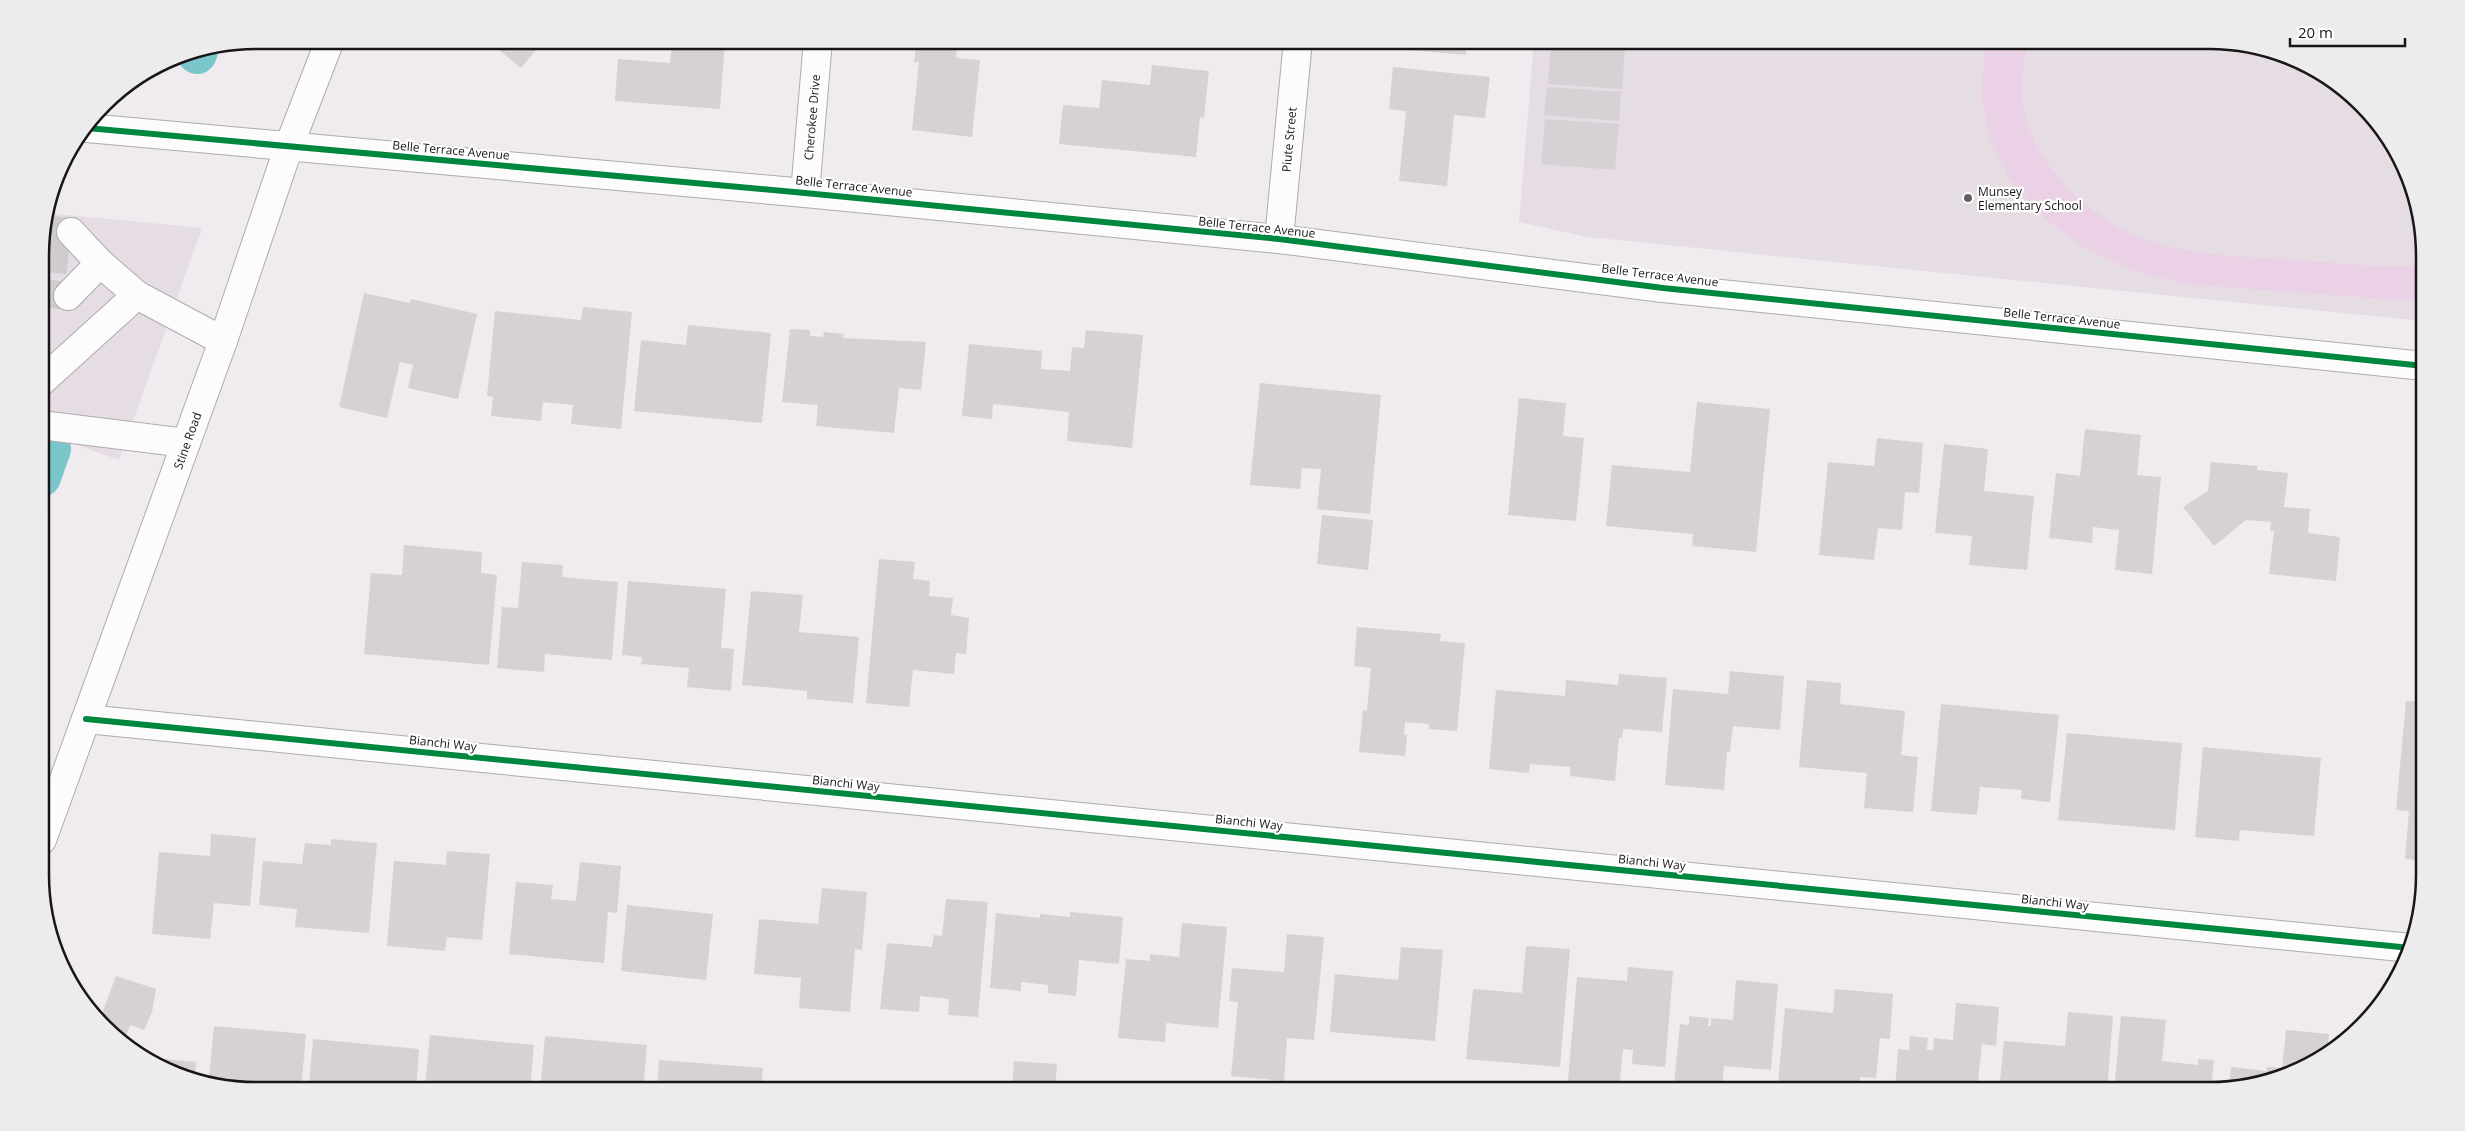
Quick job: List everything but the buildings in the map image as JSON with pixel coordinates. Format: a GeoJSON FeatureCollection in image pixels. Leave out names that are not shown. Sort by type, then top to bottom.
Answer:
{"type":"FeatureCollection","features":[{"type":"Feature","properties":{"kind":"street","name":"Stine Road"},"geometry":{"type":"LineString","coordinates":[[49,821],[223,341],[290,146],[327,49]]}},
{"type":"Feature","properties":{"kind":"street","name":"Cherokee Drive"},"geometry":{"type":"LineString","coordinates":[[805,193],[817,49]]}},
{"type":"Feature","properties":{"kind":"street","name":"Piute Street"},"geometry":{"type":"LineString","coordinates":[[1279,240],[1297,49]]}},
{"type":"Feature","properties":{"kind":"street","name":"Belle Terrace Avenue"},"geometry":{"type":"LineString","coordinates":[[92,128],[805,193],[1279,240],[1663,288],[2416,365]]}},
{"type":"Feature","properties":{"kind":"street"},"geometry":{"type":"LineString","coordinates":[[71,232],[100,263],[137,295],[223,341]]}},
{"type":"Feature","properties":{"kind":"street"},"geometry":{"type":"LineString","coordinates":[[68,260],[100,263]]}},
{"type":"Feature","properties":{"kind":"street"},"geometry":{"type":"LineString","coordinates":[[68,296],[100,263]]}},
{"type":"Feature","properties":{"kind":"street"},"geometry":{"type":"LineString","coordinates":[[49,375],[137,295]]}},
{"type":"Feature","properties":{"kind":"street"},"geometry":{"type":"LineString","coordinates":[[49,426],[186,442]]}},
{"type":"Feature","properties":{"kind":"street","name":"Bianchi Way"},"geometry":{"type":"LineString","coordinates":[[86,719],[2403,947]]}},
{"type":"Feature","properties":{"kind":"shaded area","name":"Munsey Elementary School"},"geometry":{"type":"Polygon","coordinates":[[[1533,49],[2223,49],[2263,56],[2289,64],[2313,76],[2346,100],[2374,130],[2389,152],[2401,176],[2412,215],[2416,242],[2416,320],[1587,237],[1519,222],[1533,49]]]}},
{"type":"Feature","properties":{"kind":"shaded area"},"geometry":{"type":"Polygon","coordinates":[[[1985,49],[2026,49],[2023,65],[2022,90],[2030,131],[2041,153],[2055,173],[2091,209],[2112,223],[2134,235],[2156,243],[2190,251],[2242,257],[2359,265],[2416,266],[2416,299],[2398,300],[2185,284],[2131,270],[2083,247],[2044,218],[2011,181],[1990,138],[1981,97],[1985,49]]]}},
{"type":"Feature","properties":{"kind":"shaded area"},"geometry":{"type":"Polygon","coordinates":[[[53,214],[202,228],[119,460],[51,436],[49,441],[49,242],[53,214]]]}},
{"type":"Feature","properties":{"kind":"waterway"},"geometry":{"type":"LineString","coordinates":[[49,455],[51,449]]}},
{"type":"Feature","properties":{"kind":"tunnel"},"geometry":{"type":"LineString","coordinates":[[51,230],[71,232]]}},
{"type":"Feature","properties":{"kind":"tunnel"},"geometry":{"type":"LineString","coordinates":[[49,258],[68,260]]}},
{"type":"Feature","properties":{"kind":"tunnel"},"geometry":{"type":"LineString","coordinates":[[49,294],[68,296]]}},
{"type":"Feature","properties":{"kind":"cycle path"},"geometry":{"type":"LineString","coordinates":[[92,128],[805,193],[1279,239],[1663,288],[2416,365]]}},
{"type":"Feature","properties":{"kind":"cycle path"},"geometry":{"type":"LineString","coordinates":[[86,719],[2403,947]]}},
{"type":"Feature","properties":{"kind":"place","name":"Munsey Elementary School"},"geometry":{"type":"Point","coordinates":[1968,198]}}]}
